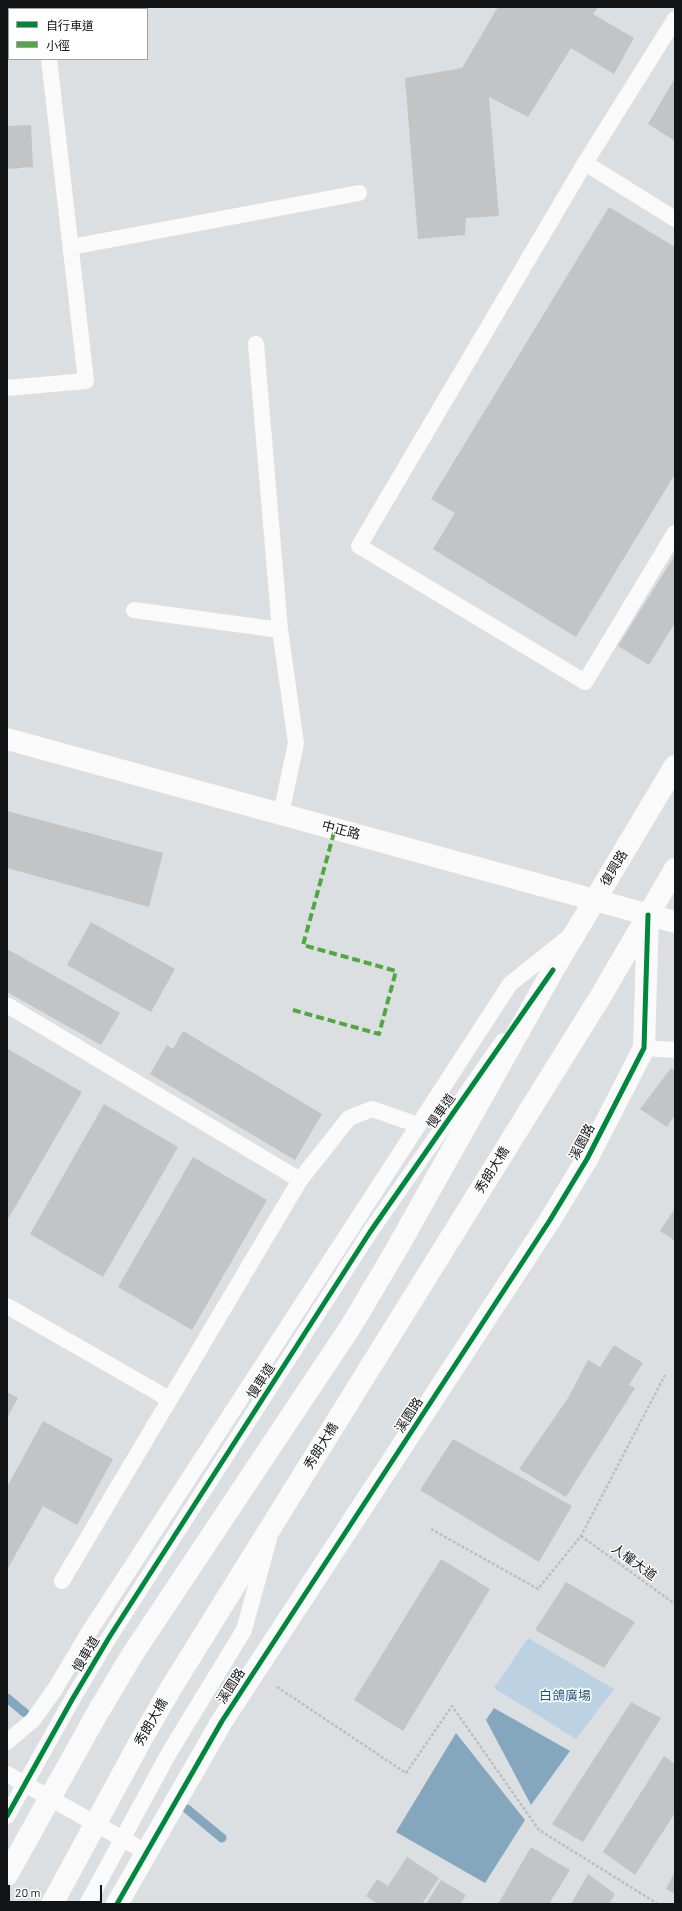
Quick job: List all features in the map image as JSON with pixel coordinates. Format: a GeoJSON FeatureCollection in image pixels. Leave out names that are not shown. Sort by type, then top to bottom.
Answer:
{"type":"FeatureCollection","features":[{"type":"Feature","properties":{"kind":"main road","name":"中正路"},"geometry":{"type":"LineString","coordinates":[[7,739],[675,922]]}},
{"type":"Feature","properties":{"kind":"main road","name":"復興路"},"geometry":{"type":"LineString","coordinates":[[553,970],[675,766]]}},
{"type":"Feature","properties":{"kind":"main road"},"geometry":{"type":"LineString","coordinates":[[648,914],[675,869]]}},
{"type":"Feature","properties":{"kind":"main road","name":"秀朗大橋"},"geometry":{"type":"LineString","coordinates":[[52,1904],[142,1738],[275,1520],[602,994],[648,914]]}},
{"type":"Feature","properties":{"kind":"main road","name":"溪園路"},"geometry":{"type":"LineString","coordinates":[[117,1904],[222,1720],[550,1220],[587,1159],[644,1048],[648,914]]}},
{"type":"Feature","properties":{"kind":"main road"},"geometry":{"type":"LineString","coordinates":[[7,1875],[98,1712],[132,1655],[350,1326],[395,1252],[553,970]]}},
{"type":"Feature","properties":{"kind":"lane"},"geometry":{"type":"LineString","coordinates":[[675,19],[585,163],[359,546],[585,682],[675,533]]}},
{"type":"Feature","properties":{"kind":"lane"},"geometry":{"type":"LineString","coordinates":[[7,388],[86,381],[49,60]]}},
{"type":"Feature","properties":{"kind":"lane"},"geometry":{"type":"LineString","coordinates":[[585,163],[675,219]]}},
{"type":"Feature","properties":{"kind":"lane"},"geometry":{"type":"LineString","coordinates":[[71,247],[360,192]]}},
{"type":"Feature","properties":{"kind":"lane"},"geometry":{"type":"LineString","coordinates":[[256,344],[280,630],[296,743],[281,814]]}},
{"type":"Feature","properties":{"kind":"lane"},"geometry":{"type":"LineString","coordinates":[[134,610],[280,630]]}},
{"type":"Feature","properties":{"kind":"lane"},"geometry":{"type":"LineString","coordinates":[[7,1742],[33,1720],[55,1689],[90,1632],[510,984],[576,931]]}},
{"type":"Feature","properties":{"kind":"lane","name":"慢車道"},"geometry":{"type":"LineString","coordinates":[[7,1816],[73,1698],[115,1630],[370,1232],[553,970]]}},
{"type":"Feature","properties":{"kind":"lane"},"geometry":{"type":"LineString","coordinates":[[7,1005],[300,1180]]}},
{"type":"Feature","properties":{"kind":"lane"},"geometry":{"type":"LineString","coordinates":[[644,1048],[675,1050]]}},
{"type":"Feature","properties":{"kind":"lane"},"geometry":{"type":"LineString","coordinates":[[62,1581],[300,1180],[349,1118],[372,1109],[418,1125]]}},
{"type":"Feature","properties":{"kind":"lane"},"geometry":{"type":"LineString","coordinates":[[7,1306],[169,1399]]}},
{"type":"Feature","properties":{"kind":"lane"},"geometry":{"type":"LineString","coordinates":[[87,1904],[169,1753],[244,1630],[275,1520]]}},
{"type":"Feature","properties":{"kind":"lane"},"geometry":{"type":"LineString","coordinates":[[7,1774],[146,1852]]}},
{"type":"Feature","properties":{"kind":"path"},"geometry":{"type":"LineString","coordinates":[[431,1529],[538,1589],[581,1536],[665,1375]]}},
{"type":"Feature","properties":{"kind":"path"},"geometry":{"type":"LineString","coordinates":[[253,1672],[406,1773],[452,1706],[539,1830],[658,1904]]}},
{"type":"Feature","properties":{"kind":"green space","name":"白鴿廣場"},"geometry":{"type":"Polygon","coordinates":[[[528,1638],[614,1689],[576,1739],[494,1688],[528,1638]]]}},
{"type":"Feature","properties":{"kind":"shaded area"},"geometry":{"type":"Polygon","coordinates":[[[494,1708],[570,1751],[531,1805],[486,1720],[494,1708]]]}},
{"type":"Feature","properties":{"kind":"shaded area"},"geometry":{"type":"Polygon","coordinates":[[[456,1733],[525,1820],[485,1883],[396,1832],[456,1733]]]}},
{"type":"Feature","properties":{"kind":"building"},"geometry":{"type":"Polygon","coordinates":[[[498,7],[598,7],[593,14],[634,38],[614,74],[571,48],[528,117],[489,97],[499,216],[466,218],[465,235],[418,239],[405,78],[462,68],[498,7]]]}},
{"type":"Feature","properties":{"kind":"building"},"geometry":{"type":"Polygon","coordinates":[[[675,78],[675,141],[648,124],[675,78]]]}},
{"type":"Feature","properties":{"kind":"building"},"geometry":{"type":"Polygon","coordinates":[[[31,125],[33,167],[7,169],[7,126],[31,125]]]}},
{"type":"Feature","properties":{"kind":"building"},"geometry":{"type":"Polygon","coordinates":[[[609,207],[675,247],[675,474],[576,637],[433,549],[455,513],[431,499],[609,207]]]}},
{"type":"Feature","properties":{"kind":"building"},"geometry":{"type":"Polygon","coordinates":[[[675,555],[675,623],[649,665],[618,646],[675,555]]]}},
{"type":"Feature","properties":{"kind":"building"},"geometry":{"type":"Polygon","coordinates":[[[7,811],[163,853],[149,907],[7,868],[7,811]]]}},
{"type":"Feature","properties":{"kind":"building"},"geometry":{"type":"Polygon","coordinates":[[[91,922],[175,969],[151,1012],[67,965],[91,922]]]}},
{"type":"Feature","properties":{"kind":"building"},"geometry":{"type":"Polygon","coordinates":[[[7,949],[120,1013],[101,1045],[7,992],[7,949]]]}},
{"type":"Feature","properties":{"kind":"building"},"geometry":{"type":"Polygon","coordinates":[[[183,1031],[322,1114],[295,1160],[150,1074],[167,1045],[173,1049],[183,1031]]]}},
{"type":"Feature","properties":{"kind":"building"},"geometry":{"type":"Polygon","coordinates":[[[8,1049],[82,1092],[7,1221],[7,1050],[8,1049]]]}},
{"type":"Feature","properties":{"kind":"building"},"geometry":{"type":"Polygon","coordinates":[[[671,1068],[675,1071],[675,1115],[667,1127],[640,1109],[671,1068]]]}},
{"type":"Feature","properties":{"kind":"building"},"geometry":{"type":"Polygon","coordinates":[[[104,1104],[178,1147],[103,1277],[30,1234],[104,1104]]]}},
{"type":"Feature","properties":{"kind":"building"},"geometry":{"type":"Polygon","coordinates":[[[193,1157],[267,1200],[192,1330],[118,1287],[193,1157]]]}},
{"type":"Feature","properties":{"kind":"building"},"geometry":{"type":"Polygon","coordinates":[[[675,1208],[675,1241],[660,1231],[675,1208]]]}},
{"type":"Feature","properties":{"kind":"building"},"geometry":{"type":"Polygon","coordinates":[[[614,1345],[643,1363],[629,1385],[635,1388],[566,1497],[519,1469],[568,1398],[588,1360],[600,1367],[614,1345]]]}},
{"type":"Feature","properties":{"kind":"building"},"geometry":{"type":"Polygon","coordinates":[[[7,1392],[18,1398],[7,1418],[7,1392]]]}},
{"type":"Feature","properties":{"kind":"building"},"geometry":{"type":"Polygon","coordinates":[[[43,1421],[113,1459],[77,1525],[43,1506],[7,1570],[7,1487],[43,1421]]]}},
{"type":"Feature","properties":{"kind":"building"},"geometry":{"type":"Polygon","coordinates":[[[453,1439],[572,1506],[539,1562],[420,1490],[453,1439]]]}},
{"type":"Feature","properties":{"kind":"building"},"geometry":{"type":"Polygon","coordinates":[[[441,1559],[490,1589],[403,1731],[354,1700],[441,1559]]]}},
{"type":"Feature","properties":{"kind":"building"},"geometry":{"type":"Polygon","coordinates":[[[566,1582],[635,1622],[604,1668],[535,1630],[566,1582]]]}},
{"type":"Feature","properties":{"kind":"building"},"geometry":{"type":"Polygon","coordinates":[[[631,1702],[661,1718],[583,1842],[552,1824],[631,1702]]]}},
{"type":"Feature","properties":{"kind":"building"},"geometry":{"type":"Polygon","coordinates":[[[664,1756],[675,1764],[675,1813],[635,1875],[603,1852],[664,1756]]]}},
{"type":"Feature","properties":{"kind":"building"},"geometry":{"type":"Polygon","coordinates":[[[531,1847],[570,1870],[549,1904],[498,1904],[531,1847]]]}},
{"type":"Feature","properties":{"kind":"building"},"geometry":{"type":"Polygon","coordinates":[[[407,1857],[439,1878],[422,1904],[377,1904],[366,1896],[377,1879],[388,1886],[407,1857]]]}},
{"type":"Feature","properties":{"kind":"building"},"geometry":{"type":"Polygon","coordinates":[[[675,1871],[675,1894],[666,1889],[675,1871]]]}},
{"type":"Feature","properties":{"kind":"building"},"geometry":{"type":"Polygon","coordinates":[[[588,1874],[615,1894],[609,1904],[571,1904],[588,1874]]]}},
{"type":"Feature","properties":{"kind":"building"},"geometry":{"type":"Polygon","coordinates":[[[441,1880],[466,1895],[460,1904],[426,1904],[441,1880]]]}},
{"type":"Feature","properties":{"kind":"waterway"},"geometry":{"type":"LineString","coordinates":[[7,1698],[25,1713]]}},
{"type":"Feature","properties":{"kind":"waterway"},"geometry":{"type":"LineString","coordinates":[[187,1809],[222,1838]]}},
{"type":"Feature","properties":{"kind":"marked path"},"geometry":{"type":"LineString","coordinates":[[293,1010],[379,1034],[396,971],[303,945],[335,829]]}},
{"type":"Feature","properties":{"kind":"cycle path"},"geometry":{"type":"LineString","coordinates":[[117,1904],[222,1721],[550,1220],[587,1159],[644,1048],[648,915]]}},
{"type":"Feature","properties":{"kind":"cycle path"},"geometry":{"type":"LineString","coordinates":[[7,1816],[73,1698],[110,1636],[370,1232],[553,970]]}}]}
